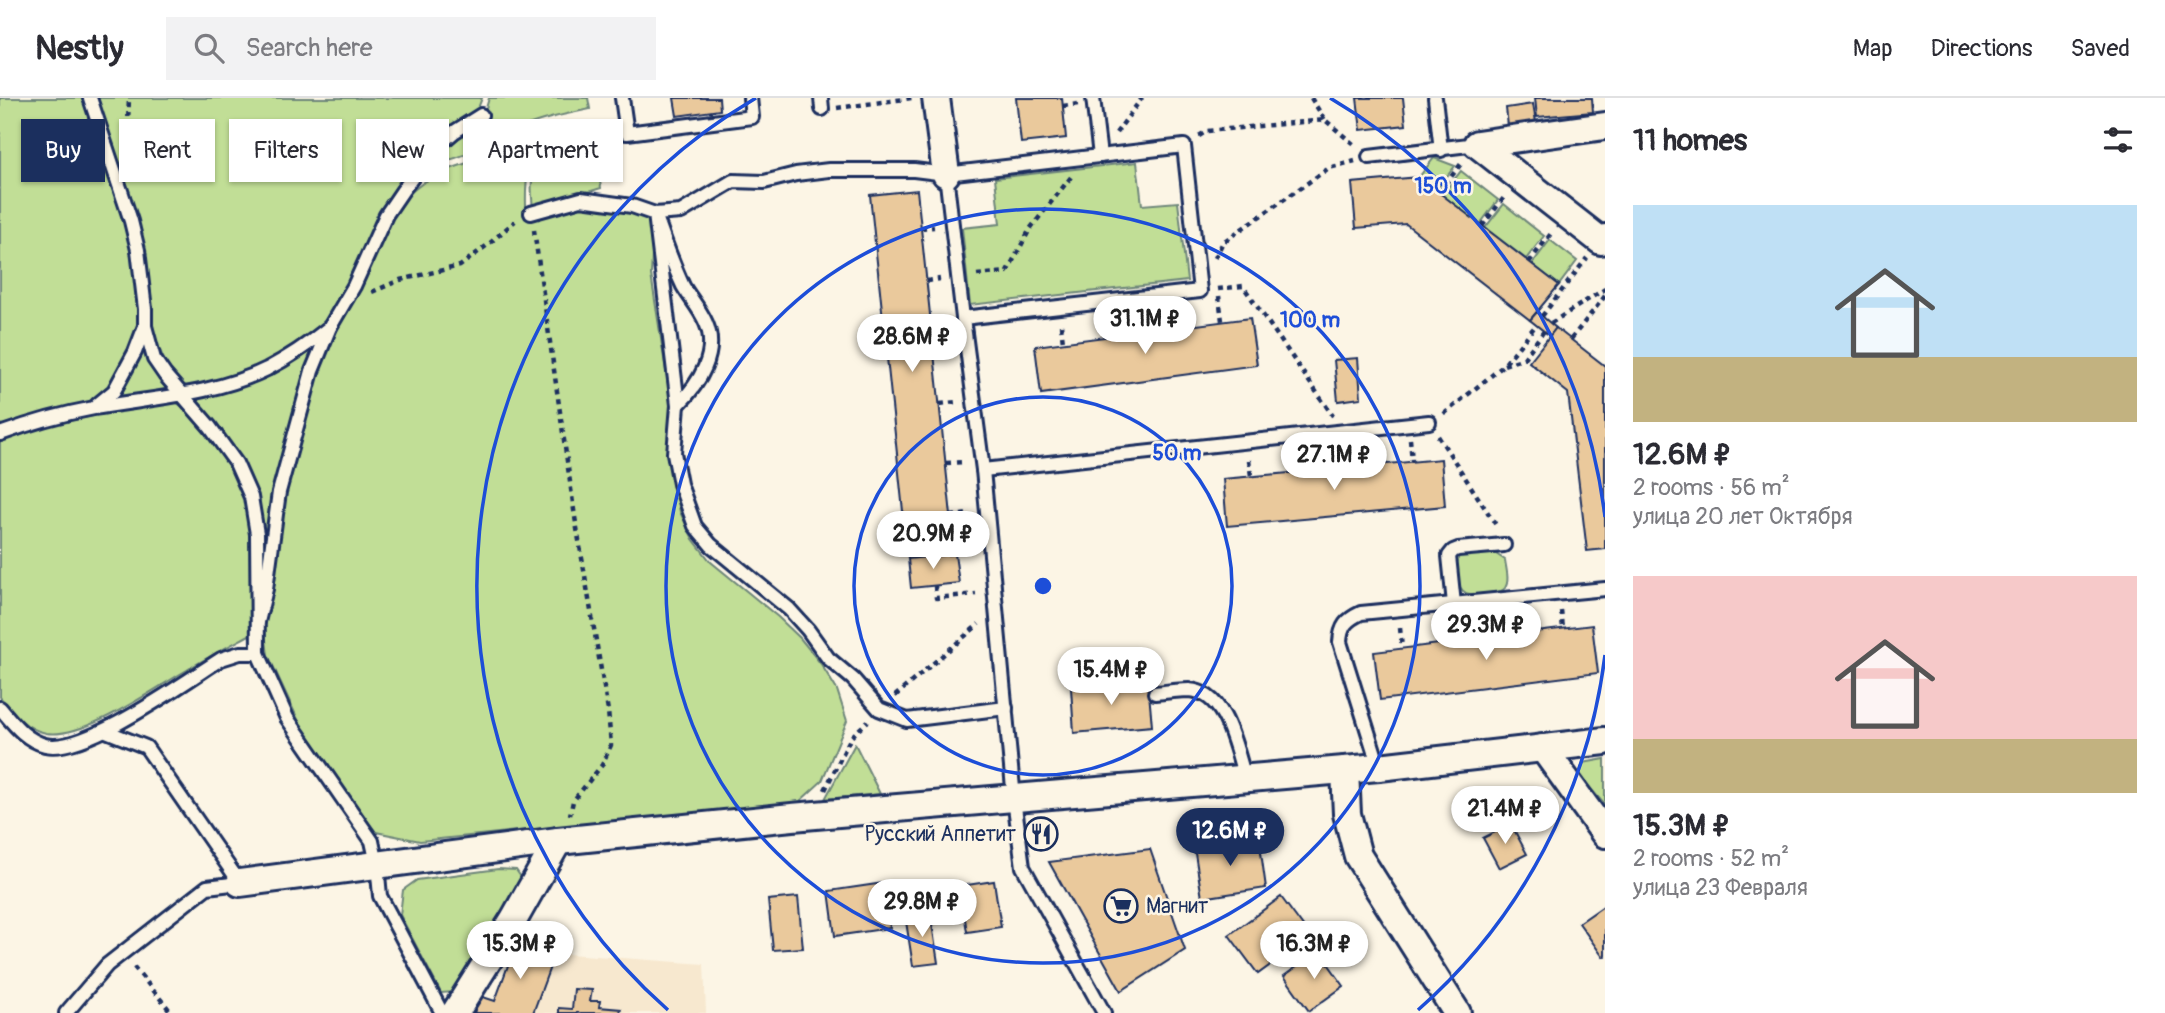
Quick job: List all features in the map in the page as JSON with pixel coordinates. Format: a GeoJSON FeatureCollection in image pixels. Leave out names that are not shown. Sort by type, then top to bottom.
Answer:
{"type":"FeatureCollection","features":[{"type":"Feature","properties":{"kind":"street"},"geometry":{"type":"LineString","coordinates":[[936,98],[946,174]]}},
{"type":"Feature","properties":{"kind":"street"},"geometry":{"type":"LineString","coordinates":[[1477,144],[1605,126]]}},
{"type":"Feature","properties":{"kind":"street"},"geometry":{"type":"LineString","coordinates":[[1477,144],[1603,240]]}},
{"type":"Feature","properties":{"kind":"street"},"geometry":{"type":"LineString","coordinates":[[240,883],[558,841],[792,817],[1379,767],[1605,741]]}},
{"type":"Feature","properties":{"kind":"street"},"geometry":{"type":"LineString","coordinates":[[1543,748],[1605,834]]}},
{"type":"Feature","properties":{"kind":"street"},"geometry":{"type":"LineString","coordinates":[[1345,770],[1347,814],[1358,856],[1457,1013]]}},
{"type":"Feature","properties":{"kind":"street"},"geometry":{"type":"LineString","coordinates":[[456,1013],[558,841]]}},
{"type":"Feature","properties":{"kind":"lane"},"geometry":{"type":"LineString","coordinates":[[90,98],[134,231],[144,297],[145,326],[154,359],[236,463],[251,497],[257,534],[258,653],[287,718],[372,841],[380,895],[442,1013]]}},
{"type":"Feature","properties":{"kind":"lane"},"geometry":{"type":"LineString","coordinates":[[622,98],[626,133],[752,117],[750,98]]}},
{"type":"Feature","properties":{"kind":"lane"},"geometry":{"type":"LineString","coordinates":[[1093,98],[1100,156]]}},
{"type":"Feature","properties":{"kind":"lane"},"geometry":{"type":"LineString","coordinates":[[1435,98],[1441,150]]}},
{"type":"Feature","properties":{"kind":"lane"},"geometry":{"type":"LineString","coordinates":[[258,622],[266,589],[279,492],[312,371],[330,327],[344,305],[386,215],[403,190],[432,150],[481,114]]}},
{"type":"Feature","properties":{"kind":"lane"},"geometry":{"type":"LineString","coordinates":[[1369,157],[1477,144]]}},
{"type":"Feature","properties":{"kind":"lane"},"geometry":{"type":"LineString","coordinates":[[531,213],[581,199],[632,206],[655,214],[681,212],[733,181],[764,182],[829,170],[914,170],[946,174],[1184,146],[1200,291],[963,318]]}},
{"type":"Feature","properties":{"kind":"lane"},"geometry":{"type":"LineString","coordinates":[[946,174],[983,470],[1014,799],[1023,867],[1104,1013]]}},
{"type":"Feature","properties":{"kind":"lane"},"geometry":{"type":"LineString","coordinates":[[655,214],[678,405],[674,453],[680,484],[695,526],[711,545],[789,609],[828,658],[853,679],[879,709],[907,720],[1006,708]]}},
{"type":"Feature","properties":{"kind":"lane"},"geometry":{"type":"LineString","coordinates":[[655,214],[683,285],[707,324],[711,347],[704,370],[693,390],[678,405]]}},
{"type":"Feature","properties":{"kind":"lane"},"geometry":{"type":"LineString","coordinates":[[90,408],[104,401],[114,391],[135,352],[145,326]]}},
{"type":"Feature","properties":{"kind":"lane"},"geometry":{"type":"LineString","coordinates":[[0,434],[90,408],[183,394],[228,383],[266,370],[299,351],[330,327]]}},
{"type":"Feature","properties":{"kind":"lane"},"geometry":{"type":"LineString","coordinates":[[983,470],[1429,422]]}},
{"type":"Feature","properties":{"kind":"lane"},"geometry":{"type":"LineString","coordinates":[[1454,604],[1449,556],[1458,549],[1503,540]]}},
{"type":"Feature","properties":{"kind":"lane"},"geometry":{"type":"LineString","coordinates":[[1379,767],[1340,642],[1341,630],[1348,619],[1361,613],[1605,589]]}},
{"type":"Feature","properties":{"kind":"lane"},"geometry":{"type":"LineString","coordinates":[[0,708],[21,733],[46,745],[72,743],[106,731],[221,659],[240,653],[258,653]]}},
{"type":"Feature","properties":{"kind":"lane"},"geometry":{"type":"LineString","coordinates":[[1155,693],[1191,690],[1216,704],[1228,723],[1245,778]]}},
{"type":"Feature","properties":{"kind":"lane"},"geometry":{"type":"LineString","coordinates":[[66,1013],[107,965],[207,887],[240,883],[146,747],[106,731]]}},
{"type":"Feature","properties":{"kind":"path"},"geometry":{"type":"LineString","coordinates":[[822,104],[916,98]]}},
{"type":"Feature","properties":{"kind":"path"},"geometry":{"type":"LineString","coordinates":[[1007,272],[1030,229],[1077,169],[1100,156],[1142,98]]}},
{"type":"Feature","properties":{"kind":"path"},"geometry":{"type":"LineString","coordinates":[[1311,98],[1325,120],[1369,157]]}},
{"type":"Feature","properties":{"kind":"path"},"geometry":{"type":"LineString","coordinates":[[1184,146],[1207,131],[1325,120]]}},
{"type":"Feature","properties":{"kind":"path"},"geometry":{"type":"LineString","coordinates":[[1439,192],[1477,144]]}},
{"type":"Feature","properties":{"kind":"path"},"geometry":{"type":"LineString","coordinates":[[1200,291],[1223,242],[1329,168],[1369,157]]}},
{"type":"Feature","properties":{"kind":"path"},"geometry":{"type":"LineString","coordinates":[[1482,226],[1520,178]]}},
{"type":"Feature","properties":{"kind":"path"},"geometry":{"type":"LineString","coordinates":[[344,305],[400,280],[460,266],[512,223],[531,213],[611,744],[602,765],[573,801],[569,821],[558,841]]}},
{"type":"Feature","properties":{"kind":"path"},"geometry":{"type":"LineString","coordinates":[[1529,262],[1566,214]]}},
{"type":"Feature","properties":{"kind":"path"},"geometry":{"type":"LineString","coordinates":[[1542,316],[1603,240]]}},
{"type":"Feature","properties":{"kind":"path"},"geometry":{"type":"LineString","coordinates":[[1200,291],[1243,286],[1344,431]]}},
{"type":"Feature","properties":{"kind":"path"},"geometry":{"type":"LineString","coordinates":[[1218,289],[1222,321]]}},
{"type":"Feature","properties":{"kind":"path"},"geometry":{"type":"LineString","coordinates":[[1551,323],[1605,289]]}},
{"type":"Feature","properties":{"kind":"path"},"geometry":{"type":"LineString","coordinates":[[1571,339],[1605,296]]}},
{"type":"Feature","properties":{"kind":"path"},"geometry":{"type":"LineString","coordinates":[[1503,540],[1429,422],[1503,366],[1535,325]]}},
{"type":"Feature","properties":{"kind":"path"},"geometry":{"type":"LineString","coordinates":[[1503,366],[1524,358],[1544,331]]}},
{"type":"Feature","properties":{"kind":"path"},"geometry":{"type":"LineString","coordinates":[[935,586],[936,598],[995,592]]}},
{"type":"Feature","properties":{"kind":"path"},"geometry":{"type":"LineString","coordinates":[[122,953],[172,1013]]}},
{"type":"Feature","properties":{"kind":"shaded area"},"geometry":{"type":"Polygon","coordinates":[[[518,938],[555,953],[704,964],[706,1013],[474,1013],[480,996],[495,1000],[518,938]]]}},
{"type":"Feature","properties":{"kind":"green space"},"geometry":{"type":"Polygon","coordinates":[[[0,98],[482,98],[478,108],[449,130],[449,119],[356,119],[356,182],[401,182],[384,207],[342,297],[326,324],[284,354],[254,369],[191,388],[174,377],[145,326],[135,334],[109,390],[91,403],[0,429],[0,98]]]}},
{"type":"Feature","properties":{"kind":"green space"},"geometry":{"type":"Polygon","coordinates":[[[489,98],[588,98],[590,109],[548,119],[483,119],[489,98]]]}},
{"type":"Feature","properties":{"kind":"green space"},"geometry":{"type":"Polygon","coordinates":[[[463,133],[463,156],[449,160],[449,144],[463,133]]]}},
{"type":"Feature","properties":{"kind":"green space"},"geometry":{"type":"Polygon","coordinates":[[[1434,158],[1455,166],[1436,190],[1419,177],[1434,158]]]}},
{"type":"Feature","properties":{"kind":"green space"},"geometry":{"type":"Polygon","coordinates":[[[1137,162],[1142,205],[1178,202],[1187,281],[970,305],[962,228],[1000,224],[995,178],[1137,162]]]}},
{"type":"Feature","properties":{"kind":"green space"},"geometry":{"type":"Polygon","coordinates":[[[463,164],[463,182],[526,182],[526,209],[535,216],[601,198],[622,198],[643,203],[653,234],[651,275],[671,403],[670,454],[680,512],[693,539],[711,562],[778,617],[821,664],[837,690],[847,721],[822,781],[799,802],[420,841],[376,832],[307,739],[268,655],[264,626],[280,513],[321,364],[388,222],[405,197],[424,182],[449,182],[450,169],[463,164]]]}},
{"type":"Feature","properties":{"kind":"green space"},"geometry":{"type":"Polygon","coordinates":[[[1461,171],[1498,200],[1480,224],[1442,195],[1461,171]]]}},
{"type":"Feature","properties":{"kind":"green space"},"geometry":{"type":"Polygon","coordinates":[[[600,182],[601,188],[533,209],[532,183],[600,182]]]}},
{"type":"Feature","properties":{"kind":"green space"},"geometry":{"type":"Polygon","coordinates":[[[1504,204],[1544,236],[1526,259],[1485,228],[1504,204]]]}},
{"type":"Feature","properties":{"kind":"green space"},"geometry":{"type":"Polygon","coordinates":[[[1550,240],[1577,261],[1559,285],[1532,264],[1550,240]]]}},
{"type":"Feature","properties":{"kind":"green space"},"geometry":{"type":"Polygon","coordinates":[[[321,341],[262,591],[257,502],[248,474],[222,433],[191,396],[321,341]]]}},
{"type":"Feature","properties":{"kind":"green space"},"geometry":{"type":"Polygon","coordinates":[[[144,344],[154,370],[172,391],[112,399],[144,344]]]}},
{"type":"Feature","properties":{"kind":"green space"},"geometry":{"type":"Polygon","coordinates":[[[174,401],[193,414],[233,466],[250,510],[253,633],[99,721],[62,733],[38,731],[20,719],[0,697],[0,441],[64,422],[174,401]]]}},
{"type":"Feature","properties":{"kind":"green space"},"geometry":{"type":"Polygon","coordinates":[[[1493,552],[1505,560],[1505,588],[1498,592],[1464,592],[1458,583],[1456,570],[1459,555],[1493,552]]]}},
{"type":"Feature","properties":{"kind":"green space"},"geometry":{"type":"Polygon","coordinates":[[[855,744],[880,794],[825,799],[855,744]]]}},
{"type":"Feature","properties":{"kind":"green space"},"geometry":{"type":"Polygon","coordinates":[[[1605,759],[1604,804],[1579,775],[1583,763],[1605,759]]]}},
{"type":"Feature","properties":{"kind":"green space"},"geometry":{"type":"Polygon","coordinates":[[[498,869],[516,870],[523,880],[454,992],[441,993],[400,915],[403,890],[417,880],[498,869]]]}},
{"type":"Feature","properties":{"kind":"building"},"geometry":{"type":"Polygon","coordinates":[[[674,98],[719,98],[720,110],[677,116],[674,98]]]}},
{"type":"Feature","properties":{"kind":"building"},"geometry":{"type":"Polygon","coordinates":[[[1016,98],[1062,98],[1066,138],[1021,143],[1016,98]]]}},
{"type":"Feature","properties":{"kind":"building"},"geometry":{"type":"Polygon","coordinates":[[[1357,98],[1403,98],[1406,125],[1361,130],[1357,98]]]}},
{"type":"Feature","properties":{"kind":"building"},"geometry":{"type":"Polygon","coordinates":[[[1535,98],[1592,98],[1593,112],[1537,117],[1535,98]]]}},
{"type":"Feature","properties":{"kind":"building"},"geometry":{"type":"Polygon","coordinates":[[[1533,104],[1536,122],[1508,126],[1506,108],[1533,104]]]}},
{"type":"Feature","properties":{"kind":"building"},"geometry":{"type":"Polygon","coordinates":[[[1419,177],[1559,285],[1530,320],[1406,224],[1356,228],[1352,183],[1419,177]]]}},
{"type":"Feature","properties":{"kind":"building"},"geometry":{"type":"Polygon","coordinates":[[[917,190],[955,554],[908,559],[870,195],[917,190]]]}},
{"type":"Feature","properties":{"kind":"building"},"geometry":{"type":"Polygon","coordinates":[[[1537,312],[1556,328],[1550,336],[1530,320],[1537,312]]]}},
{"type":"Feature","properties":{"kind":"building"},"geometry":{"type":"Polygon","coordinates":[[[1250,318],[1257,365],[1041,394],[1035,346],[1250,318]]]}},
{"type":"Feature","properties":{"kind":"building"},"geometry":{"type":"Polygon","coordinates":[[[1556,328],[1605,366],[1605,549],[1587,551],[1568,393],[1529,362],[1556,328]]]}},
{"type":"Feature","properties":{"kind":"building"},"geometry":{"type":"Polygon","coordinates":[[[1358,358],[1361,398],[1338,401],[1334,360],[1358,358]]]}},
{"type":"Feature","properties":{"kind":"building"},"geometry":{"type":"Polygon","coordinates":[[[1441,459],[1445,506],[1227,526],[1223,479],[1441,459]]]}},
{"type":"Feature","properties":{"kind":"building"},"geometry":{"type":"Polygon","coordinates":[[[955,554],[959,583],[911,588],[908,559],[955,554]]]}},
{"type":"Feature","properties":{"kind":"building"},"geometry":{"type":"Polygon","coordinates":[[[1592,625],[1598,673],[1380,700],[1374,652],[1592,625]]]}},
{"type":"Feature","properties":{"kind":"building"},"geometry":{"type":"Polygon","coordinates":[[[1148,682],[1152,726],[1074,733],[1071,688],[1148,682]]]}},
{"type":"Feature","properties":{"kind":"building"},"geometry":{"type":"Polygon","coordinates":[[[1511,824],[1527,854],[1499,868],[1483,838],[1511,824]]]}},
{"type":"Feature","properties":{"kind":"building"},"geometry":{"type":"Polygon","coordinates":[[[1259,838],[1266,888],[1202,898],[1194,847],[1259,838]]]}},
{"type":"Feature","properties":{"kind":"building","name":"Магнит"},"geometry":{"type":"Polygon","coordinates":[[[1150,849],[1185,950],[1121,991],[1049,862],[1150,849]]]}},
{"type":"Feature","properties":{"kind":"building"},"geometry":{"type":"Polygon","coordinates":[[[994,881],[1001,927],[967,932],[960,886],[994,881]]]}},
{"type":"Feature","properties":{"kind":"building"},"geometry":{"type":"Polygon","coordinates":[[[884,883],[890,928],[835,936],[829,891],[884,883]]]}},
{"type":"Feature","properties":{"kind":"building"},"geometry":{"type":"Polygon","coordinates":[[[798,897],[803,948],[773,950],[768,900],[798,897]]]}},
{"type":"Feature","properties":{"kind":"building"},"geometry":{"type":"Polygon","coordinates":[[[1281,897],[1310,936],[1258,974],[1229,935],[1281,897]]]}},
{"type":"Feature","properties":{"kind":"building"},"geometry":{"type":"Polygon","coordinates":[[[1605,905],[1605,956],[1603,957],[1579,923],[1605,905]]]}},
{"type":"Feature","properties":{"kind":"building"},"geometry":{"type":"Polygon","coordinates":[[[930,911],[938,963],[913,966],[905,915],[930,911]]]}},
{"type":"Feature","properties":{"kind":"building"},"geometry":{"type":"Polygon","coordinates":[[[518,938],[555,953],[533,1013],[474,1013],[480,996],[495,1001],[518,938]]]}},
{"type":"Feature","properties":{"kind":"building"},"geometry":{"type":"Polygon","coordinates":[[[1319,951],[1344,986],[1309,1011],[1284,976],[1319,951]]]}},
{"type":"Feature","properties":{"kind":"building"},"geometry":{"type":"Polygon","coordinates":[[[574,989],[592,990],[590,1001],[600,1001],[599,1007],[621,1009],[620,1013],[559,1013],[559,1008],[572,1009],[574,989]]]}},
{"type":"Feature","properties":{"kind":"place","name":"Русский Аппетит"},"geometry":{"type":"Point","coordinates":[1041,834]}},
{"type":"Feature","properties":{"kind":"place","name":"Магнит"},"geometry":{"type":"Point","coordinates":[1121,906]}}]}
